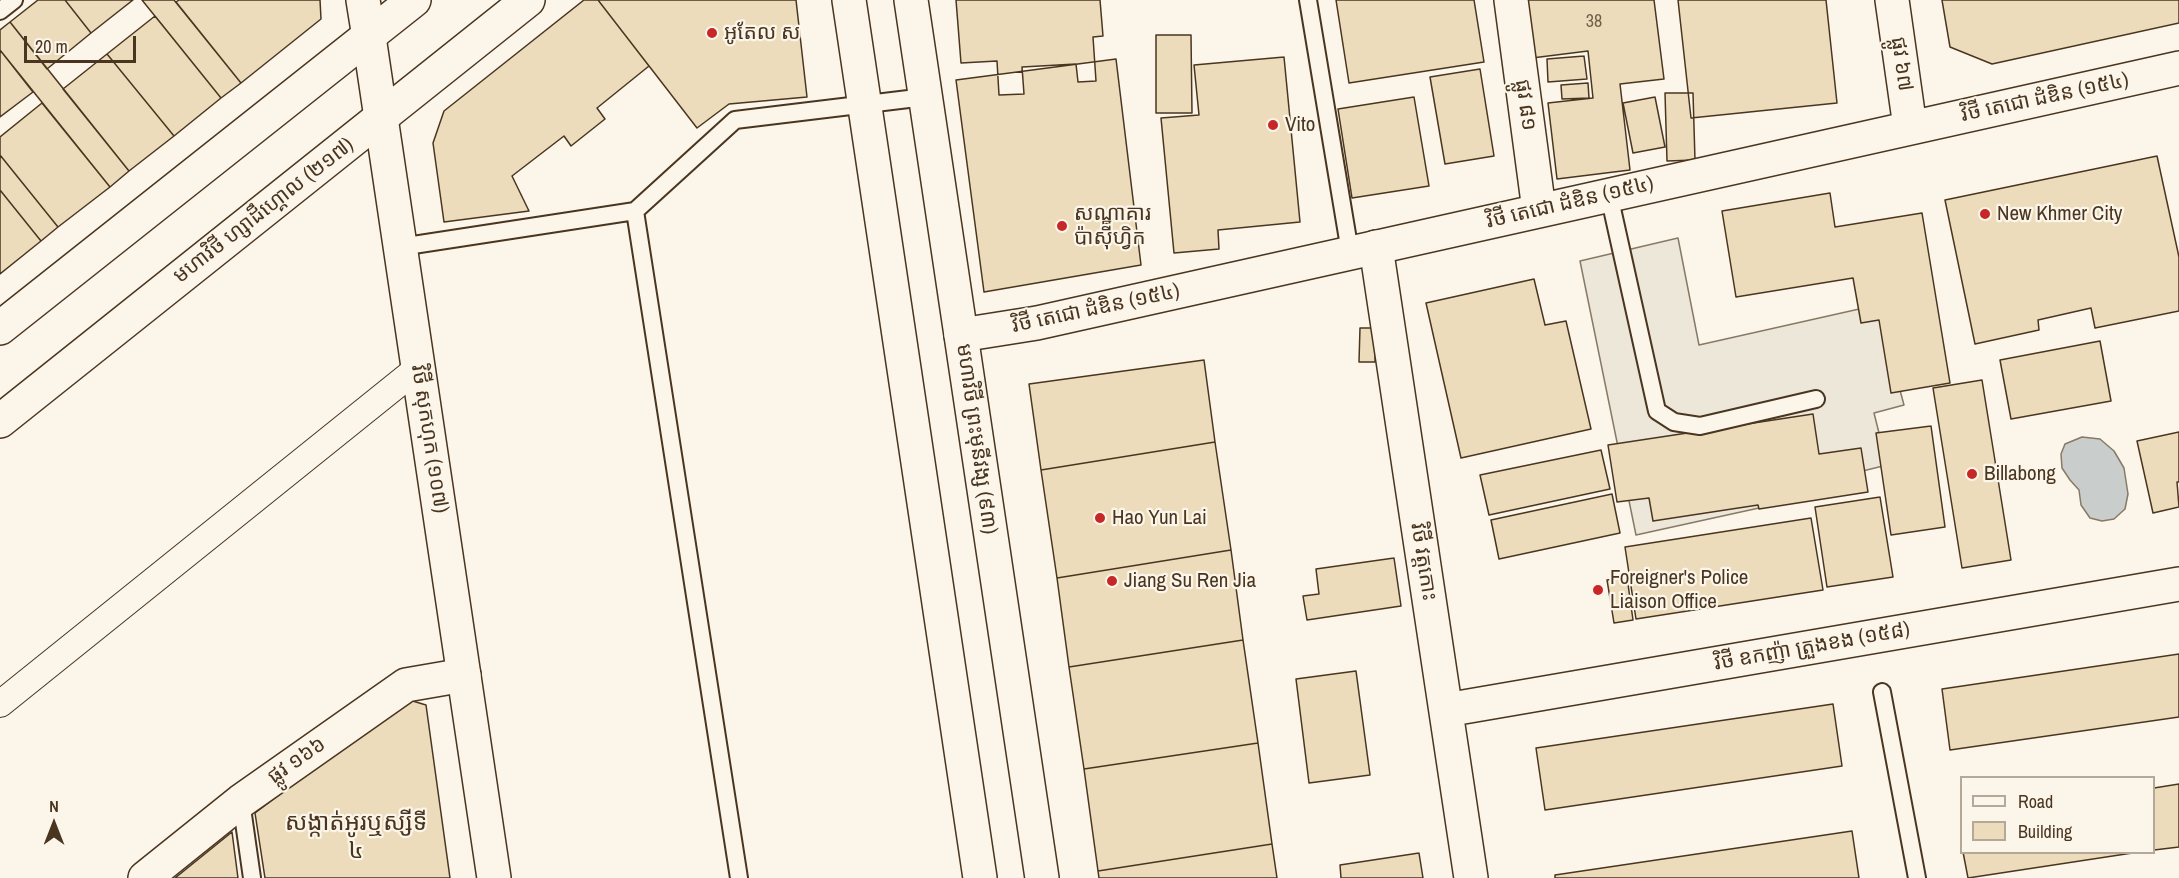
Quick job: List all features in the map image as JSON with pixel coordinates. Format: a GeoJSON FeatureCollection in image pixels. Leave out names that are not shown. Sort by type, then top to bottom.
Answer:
{"type":"FeatureCollection","features":[{"type":"Feature","properties":{"kind":"main road","name":"វិថី សុកហុក (១០៧)"},"geometry":{"type":"LineString","coordinates":[[363,0],[494,878]]}},
{"type":"Feature","properties":{"kind":"main road"},"geometry":{"type":"LineString","coordinates":[[0,328],[414,0]]}},
{"type":"Feature","properties":{"kind":"main road","name":"មហាវិថី ហ្សាដឹហ្គោល (២១៧)"},"geometry":{"type":"LineString","coordinates":[[0,421],[528,0]]}},
{"type":"Feature","properties":{"kind":"main road"},"geometry":{"type":"LineString","coordinates":[[849,0],[980,878]]}},
{"type":"Feature","properties":{"kind":"main road","name":"មហាវិថី ព្រះមុនីវង្ស (៩៣)"},"geometry":{"type":"LineString","coordinates":[[911,0],[1042,878]]}},
{"type":"Feature","properties":{"kind":"main road","name":"ផ្លូវ ៨១"},"geometry":{"type":"LineString","coordinates":[[1511,0],[1539,210]]}},
{"type":"Feature","properties":{"kind":"main road","name":"ផ្លូវ ៦៧"},"geometry":{"type":"LineString","coordinates":[[1892,0],[1910,127]]}},
{"type":"Feature","properties":{"kind":"main road","name":"វិថី តេជោ ដំឌិន (១៥៤)"},"geometry":{"type":"LineString","coordinates":[[961,335],[1037,323],[2179,68]]}},
{"type":"Feature","properties":{"kind":"main road","name":"វិថី វត្តកោះ"},"geometry":{"type":"LineString","coordinates":[[1363,250],[1446,710],[1471,878]]}},
{"type":"Feature","properties":{"kind":"main road","name":"វិថី ឧកញ៉ា ត្រួងខង (១៥៨)"},"geometry":{"type":"LineString","coordinates":[[1446,710],[2179,584]]}},
{"type":"Feature","properties":{"kind":"main road","name":"ផ្លូវ ១៦៦"},"geometry":{"type":"LineString","coordinates":[[144,878],[241,801],[406,685],[464,675]]}},
{"type":"Feature","properties":{"kind":"street"},"geometry":{"type":"LineString","coordinates":[[0,704],[418,368]]}},
{"type":"Feature","properties":{"kind":"lane"},"geometry":{"type":"LineString","coordinates":[[0,11],[14,0]]}},
{"type":"Feature","properties":{"kind":"lane"},"geometry":{"type":"LineString","coordinates":[[1308,0],[1363,250]]}},
{"type":"Feature","properties":{"kind":"lane"},"geometry":{"type":"LineString","coordinates":[[400,247],[635,211],[735,120],[925,97]]}},
{"type":"Feature","properties":{"kind":"lane"},"geometry":{"type":"LineString","coordinates":[[1609,195],[1657,411],[1674,422],[1700,426],[1816,399]]}},
{"type":"Feature","properties":{"kind":"lane"},"geometry":{"type":"LineString","coordinates":[[635,211],[739,878]]}},
{"type":"Feature","properties":{"kind":"lane"},"geometry":{"type":"LineString","coordinates":[[1882,692],[1917,878]]}},
{"type":"Feature","properties":{"kind":"lane"},"geometry":{"type":"LineString","coordinates":[[241,801],[252,878]]}},
{"type":"Feature","properties":{"kind":"shaded area"},"geometry":{"type":"Polygon","coordinates":[[[1678,238],[1699,345],[1877,305],[1904,405],[1874,413],[1887,465],[1765,495],[1768,506],[1636,535],[1580,261],[1678,238]]]}},
{"type":"Feature","properties":{"kind":"shaded area"},"geometry":{"type":"Polygon","coordinates":[[[2082,437],[2100,439],[2114,451],[2124,468],[2128,494],[2125,509],[2114,519],[2102,521],[2090,518],[2081,505],[2079,490],[2062,468],[2061,454],[2065,444],[2082,437]]]}},
{"type":"Feature","properties":{"kind":"building"},"geometry":{"type":"Polygon","coordinates":[[[38,0],[65,0],[91,33],[47,69],[10,22],[38,0]]]}},
{"type":"Feature","properties":{"kind":"building"},"geometry":{"type":"Polygon","coordinates":[[[65,0],[133,0],[91,33],[65,0]]]}},
{"type":"Feature","properties":{"kind":"building"},"geometry":{"type":"Polygon","coordinates":[[[142,0],[174,0],[241,83],[221,98],[142,0]]]}},
{"type":"Feature","properties":{"kind":"building"},"geometry":{"type":"Polygon","coordinates":[[[179,0],[320,0],[321,19],[241,83],[176,2],[179,0]]]}},
{"type":"Feature","properties":{"kind":"building"},"geometry":{"type":"Polygon","coordinates":[[[584,0],[598,0],[649,66],[597,108],[605,119],[571,146],[564,136],[512,176],[529,211],[444,222],[433,143],[444,111],[584,0]]]}},
{"type":"Feature","properties":{"kind":"building","name":"អូតែល ស"},"geometry":{"type":"Polygon","coordinates":[[[598,0],[796,0],[807,97],[729,104],[697,128],[598,0]]]}},
{"type":"Feature","properties":{"kind":"building"},"geometry":{"type":"Polygon","coordinates":[[[956,0],[1100,0],[1103,36],[1093,37],[1096,81],[1078,82],[1076,64],[1022,67],[1024,94],[999,95],[997,61],[961,63],[956,0]]]}},
{"type":"Feature","properties":{"kind":"building"},"geometry":{"type":"Polygon","coordinates":[[[1336,0],[1474,0],[1484,62],[1349,83],[1336,0]]]}},
{"type":"Feature","properties":{"kind":"building"},"geometry":{"type":"Polygon","coordinates":[[[1526,0],[1654,0],[1664,79],[1620,84],[1630,170],[1557,179],[1548,103],[1593,98],[1588,51],[1532,58],[1526,0]]]}},
{"type":"Feature","properties":{"kind":"building"},"geometry":{"type":"Polygon","coordinates":[[[1678,0],[1826,0],[1837,103],[1691,118],[1678,0]]]}},
{"type":"Feature","properties":{"kind":"building"},"geometry":{"type":"Polygon","coordinates":[[[1942,0],[2179,0],[2179,23],[1992,64],[1950,47],[1942,0]]]}},
{"type":"Feature","properties":{"kind":"building"},"geometry":{"type":"Polygon","coordinates":[[[155,16],[221,98],[174,136],[107,54],[155,16]]]}},
{"type":"Feature","properties":{"kind":"building"},"geometry":{"type":"Polygon","coordinates":[[[10,22],[129,171],[110,187],[0,50],[0,30],[10,22]]]}},
{"type":"Feature","properties":{"kind":"building"},"geometry":{"type":"Polygon","coordinates":[[[1156,35],[1191,35],[1192,113],[1156,113],[1156,35]]]}},
{"type":"Feature","properties":{"kind":"building"},"geometry":{"type":"Polygon","coordinates":[[[0,50],[33,92],[0,117],[0,50]]]}},
{"type":"Feature","properties":{"kind":"building"},"geometry":{"type":"Polygon","coordinates":[[[107,54],[174,136],[129,171],[63,89],[107,54]]]}},
{"type":"Feature","properties":{"kind":"building"},"geometry":{"type":"Polygon","coordinates":[[[1584,56],[1587,79],[1548,82],[1547,59],[1584,56]]]}},
{"type":"Feature","properties":{"kind":"building"},"geometry":{"type":"Polygon","coordinates":[[[1284,57],[1300,222],[1218,230],[1219,249],[1174,253],[1161,118],[1199,115],[1194,65],[1284,57]]]}},
{"type":"Feature","properties":{"kind":"building"},"geometry":{"type":"Polygon","coordinates":[[[1116,59],[1141,265],[984,292],[956,80],[1116,59]]]}},
{"type":"Feature","properties":{"kind":"building"},"geometry":{"type":"Polygon","coordinates":[[[1480,69],[1494,156],[1445,164],[1430,77],[1480,69]]]}},
{"type":"Feature","properties":{"kind":"building"},"geometry":{"type":"Polygon","coordinates":[[[1588,83],[1589,98],[1562,99],[1561,85],[1588,83]]]}},
{"type":"Feature","properties":{"kind":"building"},"geometry":{"type":"Polygon","coordinates":[[[1665,93],[1693,93],[1695,160],[1667,161],[1665,93]]]}},
{"type":"Feature","properties":{"kind":"building"},"geometry":{"type":"Polygon","coordinates":[[[1414,97],[1429,186],[1352,198],[1338,109],[1414,97]]]}},
{"type":"Feature","properties":{"kind":"building"},"geometry":{"type":"Polygon","coordinates":[[[1655,97],[1665,147],[1633,153],[1623,103],[1655,97]]]}},
{"type":"Feature","properties":{"kind":"building"},"geometry":{"type":"Polygon","coordinates":[[[42,103],[110,187],[58,227],[0,155],[0,137],[42,103]]]}},
{"type":"Feature","properties":{"kind":"building"},"geometry":{"type":"Polygon","coordinates":[[[0,155],[58,227],[41,241],[0,190],[0,155]]]}},
{"type":"Feature","properties":{"kind":"building"},"geometry":{"type":"Polygon","coordinates":[[[2157,156],[2179,257],[2179,311],[2095,328],[2091,308],[2038,320],[2039,330],[1975,344],[1945,200],[2157,156]]]}},
{"type":"Feature","properties":{"kind":"building"},"geometry":{"type":"Polygon","coordinates":[[[0,190],[41,241],[0,274],[0,190]]]}},
{"type":"Feature","properties":{"kind":"building"},"geometry":{"type":"Polygon","coordinates":[[[1830,193],[1835,227],[1922,213],[1950,383],[1891,393],[1879,320],[1861,323],[1853,278],[1736,297],[1722,211],[1830,193]]]}},
{"type":"Feature","properties":{"kind":"building"},"geometry":{"type":"Polygon","coordinates":[[[1534,279],[1545,325],[1566,321],[1591,429],[1461,458],[1426,303],[1534,279]]]}},
{"type":"Feature","properties":{"kind":"building"},"geometry":{"type":"Polygon","coordinates":[[[1360,328],[1376,328],[1375,362],[1359,362],[1360,328]]]}},
{"type":"Feature","properties":{"kind":"building"},"geometry":{"type":"Polygon","coordinates":[[[2100,341],[2111,401],[2011,419],[2000,360],[2100,341]]]}},
{"type":"Feature","properties":{"kind":"building"},"geometry":{"type":"Polygon","coordinates":[[[1204,360],[1215,442],[1041,470],[1029,384],[1204,360]]]}},
{"type":"Feature","properties":{"kind":"building","name":"Billabong"},"geometry":{"type":"Polygon","coordinates":[[[1982,380],[2011,560],[1962,568],[1933,388],[1982,380]]]}},
{"type":"Feature","properties":{"kind":"building"},"geometry":{"type":"Polygon","coordinates":[[[1813,414],[1819,454],[1861,448],[1868,492],[1759,509],[1758,505],[1653,521],[1649,498],[1617,502],[1608,445],[1813,414]]]}},
{"type":"Feature","properties":{"kind":"building"},"geometry":{"type":"Polygon","coordinates":[[[1931,426],[1945,527],[1891,535],[1876,433],[1931,426]]]}},
{"type":"Feature","properties":{"kind":"building"},"geometry":{"type":"Polygon","coordinates":[[[2179,432],[2179,482],[2177,482],[2179,507],[2153,513],[2137,441],[2179,432]]]}},
{"type":"Feature","properties":{"kind":"building"},"geometry":{"type":"Polygon","coordinates":[[[1215,442],[1231,550],[1057,578],[1041,470],[1215,442]]]}},
{"type":"Feature","properties":{"kind":"building"},"geometry":{"type":"Polygon","coordinates":[[[1601,450],[1610,489],[1489,515],[1480,475],[1601,450]]]}},
{"type":"Feature","properties":{"kind":"building"},"geometry":{"type":"Polygon","coordinates":[[[1612,494],[1620,533],[1499,559],[1491,520],[1612,494]]]}},
{"type":"Feature","properties":{"kind":"building"},"geometry":{"type":"Polygon","coordinates":[[[1880,497],[1893,577],[1827,587],[1815,507],[1880,497]]]}},
{"type":"Feature","properties":{"kind":"building"},"geometry":{"type":"Polygon","coordinates":[[[1811,518],[1823,590],[1636,619],[1625,547],[1811,518]]]}},
{"type":"Feature","properties":{"kind":"building"},"geometry":{"type":"Polygon","coordinates":[[[1231,550],[1243,640],[1069,667],[1057,578],[1231,550]]]}},
{"type":"Feature","properties":{"kind":"building"},"geometry":{"type":"Polygon","coordinates":[[[1394,558],[1401,606],[1307,620],[1303,596],[1319,594],[1316,569],[1394,558]]]}},
{"type":"Feature","properties":{"kind":"building"},"geometry":{"type":"Polygon","coordinates":[[[1627,577],[1633,620],[1614,623],[1607,580],[1627,577]]]}},
{"type":"Feature","properties":{"kind":"building"},"geometry":{"type":"Polygon","coordinates":[[[1243,640],[1258,743],[1084,769],[1069,667],[1243,640]]]}},
{"type":"Feature","properties":{"kind":"building"},"geometry":{"type":"Polygon","coordinates":[[[2179,654],[2179,717],[1950,750],[1942,689],[2179,654]]]}},
{"type":"Feature","properties":{"kind":"building"},"geometry":{"type":"Polygon","coordinates":[[[1356,671],[1370,775],[1309,783],[1296,679],[1356,671]]]}},
{"type":"Feature","properties":{"kind":"building"},"geometry":{"type":"Polygon","coordinates":[[[406,699],[426,705],[450,878],[265,878],[255,813],[406,699]]]}},
{"type":"Feature","properties":{"kind":"building"},"geometry":{"type":"Polygon","coordinates":[[[1833,704],[1842,766],[1545,810],[1536,748],[1833,704]]]}},
{"type":"Feature","properties":{"kind":"building"},"geometry":{"type":"Polygon","coordinates":[[[1258,743],[1272,844],[1098,871],[1084,769],[1258,743]]]}},
{"type":"Feature","properties":{"kind":"building"},"geometry":{"type":"Polygon","coordinates":[[[2179,784],[2179,847],[2155,850],[2155,788],[2179,784]]]}},
{"type":"Feature","properties":{"kind":"building"},"geometry":{"type":"Polygon","coordinates":[[[1852,831],[1859,878],[1555,878],[1555,875],[1852,831]]]}},
{"type":"Feature","properties":{"kind":"building"},"geometry":{"type":"Polygon","coordinates":[[[232,832],[238,878],[175,878],[232,832]]]}},
{"type":"Feature","properties":{"kind":"building"},"geometry":{"type":"Polygon","coordinates":[[[1272,844],[1277,878],[1099,878],[1098,871],[1272,844]]]}},
{"type":"Feature","properties":{"kind":"building"},"geometry":{"type":"Polygon","coordinates":[[[1419,853],[1423,878],[1341,878],[1340,865],[1419,853]]]}},
{"type":"Feature","properties":{"kind":"building"},"geometry":{"type":"Polygon","coordinates":[[[1963,854],[2126,854],[1968,878],[1963,854]]]}},
{"type":"Feature","properties":{"kind":"place","name":"អូតែល ស"},"geometry":{"type":"Point","coordinates":[712,33]}},
{"type":"Feature","properties":{"kind":"place","name":"Vito"},"geometry":{"type":"Point","coordinates":[1273,125]}},
{"type":"Feature","properties":{"kind":"place","name":"New Khmer City"},"geometry":{"type":"Point","coordinates":[1985,214]}},
{"type":"Feature","properties":{"kind":"place","name":"សណ្ឋាគារ ប៉ាស៊ីហ្វិក"},"geometry":{"type":"Point","coordinates":[1062,226]}},
{"type":"Feature","properties":{"kind":"place","name":"Billabong"},"geometry":{"type":"Point","coordinates":[1972,474]}},
{"type":"Feature","properties":{"kind":"place","name":"Hao Yun Lai"},"geometry":{"type":"Point","coordinates":[1100,518]}},
{"type":"Feature","properties":{"kind":"place","name":"Jiang Su Ren Jia"},"geometry":{"type":"Point","coordinates":[1112,581]}},
{"type":"Feature","properties":{"kind":"place","name":"Foreigner's Police Liaison Office"},"geometry":{"type":"Point","coordinates":[1598,590]}},
{"type":"Feature","properties":{"kind":"district","name":"សង្កាត់អូរឬស្សីទី ៤"},"geometry":{"type":"Point","coordinates":[356,838]}}]}
